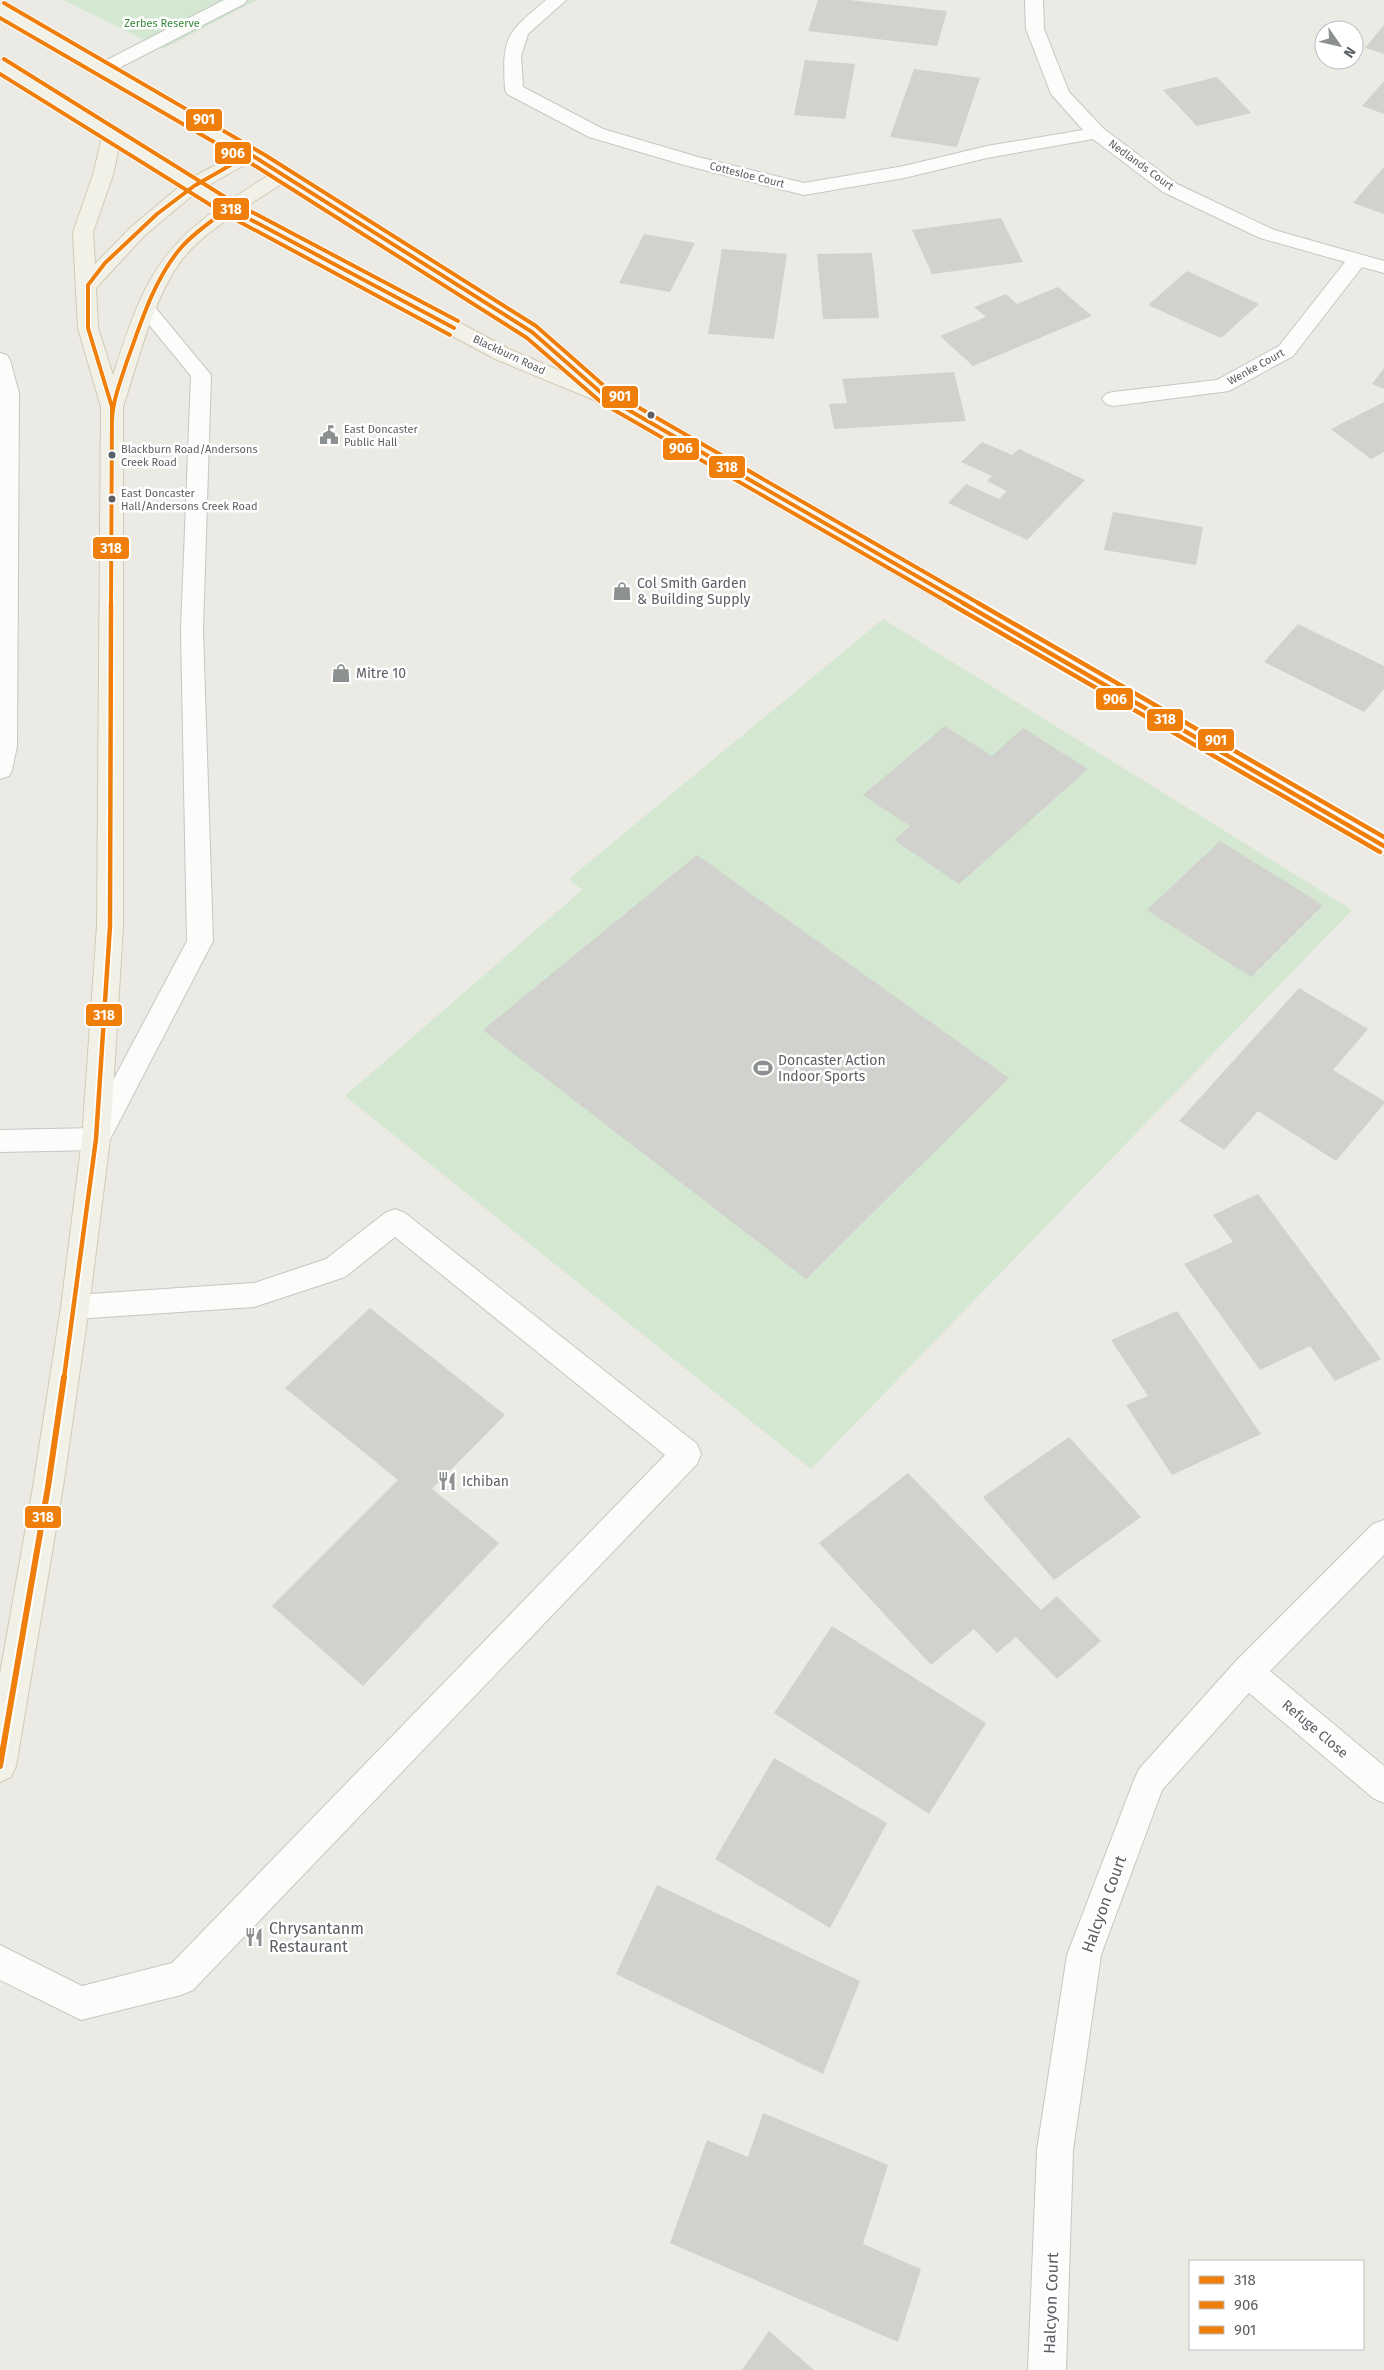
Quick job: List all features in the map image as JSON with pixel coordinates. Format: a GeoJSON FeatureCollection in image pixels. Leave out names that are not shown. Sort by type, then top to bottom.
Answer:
{"type":"FeatureCollection","features":[{"type":"Feature","properties":{"kind":"main road","name":"Blackburn Road"},"geometry":{"type":"LineString","coordinates":[[0,10],[250,154],[532,332],[606,397]]}},
{"type":"Feature","properties":{"kind":"main road","name":"Blackburn Road"},"geometry":{"type":"LineString","coordinates":[[0,65],[229,208],[502,354],[606,397],[1384,846]]}},
{"type":"Feature","properties":{"kind":"main road"},"geometry":{"type":"LineString","coordinates":[[0,1766],[48,1487],[75,1307],[96,1139],[110,926],[112,407],[88,328],[88,286],[83,232],[103,175],[112,136]]}},
{"type":"Feature","properties":{"kind":"main road"},"geometry":{"type":"LineString","coordinates":[[88,286],[106,263],[157,214],[194,186],[250,154]]}},
{"type":"Feature","properties":{"kind":"main road"},"geometry":{"type":"LineString","coordinates":[[112,407],[147,310],[160,281],[176,254],[202,229],[229,208],[284,175]]}},
{"type":"Feature","properties":{"kind":"street"},"geometry":{"type":"LineString","coordinates":[[103,69],[238,0]]}},
{"type":"Feature","properties":{"kind":"street","name":"Cottesloe Court"},"geometry":{"type":"LineString","coordinates":[[557,0],[520,32],[512,56],[514,90],[596,133],[700,164],[804,189],[904,172],[987,152],[1097,133]]}},
{"type":"Feature","properties":{"kind":"street","name":"Nedlands Court"},"geometry":{"type":"LineString","coordinates":[[1034,0],[1035,29],[1060,94],[1097,133],[1170,188],[1267,234],[1356,261],[1384,267]]}},
{"type":"Feature","properties":{"kind":"street","name":"Wenke Court"},"geometry":{"type":"LineString","coordinates":[[1113,399],[1222,386],[1286,351],[1356,261]]}},
{"type":"Feature","properties":{"kind":"street"},"geometry":{"type":"LineString","coordinates":[[0,1141],[96,1139],[200,941],[192,630],[201,375],[147,310]]}},
{"type":"Feature","properties":{"kind":"street"},"geometry":{"type":"LineString","coordinates":[[0,360],[9,393],[5,746],[0,770]]}},
{"type":"Feature","properties":{"kind":"street"},"geometry":{"type":"LineString","coordinates":[[0,1962],[82,2003],[181,1978],[686,1454],[395,1221],[335,1268],[254,1294],[75,1307]]}},
{"type":"Feature","properties":{"kind":"street","name":"Halcyon Court"},"geometry":{"type":"LineString","coordinates":[[1047,2370],[1055,2150],[1084,1955],[1150,1780],[1247,1672],[1384,1534]]}},
{"type":"Feature","properties":{"kind":"street","name":"Refuge Close"},"geometry":{"type":"LineString","coordinates":[[1247,1672],[1384,1787]]}},
{"type":"Feature","properties":{"kind":"green space","name":"Zerbes Reserve"},"geometry":{"type":"Polygon","coordinates":[[[63,0],[257,0],[163,49],[63,0]]]}},
{"type":"Feature","properties":{"kind":"green space"},"geometry":{"type":"Polygon","coordinates":[[[883,619],[1352,910],[811,1469],[345,1096],[582,890],[569,879],[883,619]]]}},
{"type":"Feature","properties":{"kind":"building"},"geometry":{"type":"Polygon","coordinates":[[[818,0],[849,0],[947,11],[937,46],[808,31],[818,0]]]}},
{"type":"Feature","properties":{"kind":"building"},"geometry":{"type":"Polygon","coordinates":[[[1384,25],[1384,54],[1365,48],[1384,25]]]}},
{"type":"Feature","properties":{"kind":"building"},"geometry":{"type":"Polygon","coordinates":[[[805,60],[855,64],[845,119],[794,115],[805,60]]]}},
{"type":"Feature","properties":{"kind":"building"},"geometry":{"type":"Polygon","coordinates":[[[914,69],[980,78],[957,147],[890,137],[914,69]]]}},
{"type":"Feature","properties":{"kind":"building"},"geometry":{"type":"Polygon","coordinates":[[[1217,77],[1251,113],[1197,126],[1163,90],[1217,77]]]}},
{"type":"Feature","properties":{"kind":"building"},"geometry":{"type":"Polygon","coordinates":[[[1384,81],[1384,114],[1362,106],[1384,81]]]}},
{"type":"Feature","properties":{"kind":"building"},"geometry":{"type":"Polygon","coordinates":[[[1384,167],[1384,214],[1353,203],[1384,167]]]}},
{"type":"Feature","properties":{"kind":"building"},"geometry":{"type":"Polygon","coordinates":[[[1001,218],[1023,262],[932,274],[912,230],[1001,218]]]}},
{"type":"Feature","properties":{"kind":"building"},"geometry":{"type":"Polygon","coordinates":[[[644,234],[695,243],[670,292],[619,283],[644,234]]]}},
{"type":"Feature","properties":{"kind":"building"},"geometry":{"type":"Polygon","coordinates":[[[722,249],[787,254],[774,339],[708,334],[722,249]]]}},
{"type":"Feature","properties":{"kind":"building"},"geometry":{"type":"Polygon","coordinates":[[[872,253],[879,318],[823,319],[817,254],[872,253]]]}},
{"type":"Feature","properties":{"kind":"building"},"geometry":{"type":"Polygon","coordinates":[[[1187,271],[1259,304],[1221,338],[1148,305],[1187,271]]]}},
{"type":"Feature","properties":{"kind":"building"},"geometry":{"type":"Polygon","coordinates":[[[1058,287],[1092,316],[973,366],[940,336],[986,317],[974,307],[1006,294],[1017,304],[1058,287]]]}},
{"type":"Feature","properties":{"kind":"building"},"geometry":{"type":"Polygon","coordinates":[[[1384,368],[1384,389],[1372,384],[1384,368]]]}},
{"type":"Feature","properties":{"kind":"building"},"geometry":{"type":"Polygon","coordinates":[[[954,372],[966,421],[834,429],[829,404],[847,403],[842,379],[954,372]]]}},
{"type":"Feature","properties":{"kind":"building"},"geometry":{"type":"Polygon","coordinates":[[[1384,402],[1384,452],[1371,459],[1331,429],[1384,402]]]}},
{"type":"Feature","properties":{"kind":"building"},"geometry":{"type":"Polygon","coordinates":[[[982,442],[1012,455],[1019,449],[1085,480],[1027,540],[948,503],[966,484],[999,499],[1007,491],[987,481],[992,476],[961,462],[982,442]]]}},
{"type":"Feature","properties":{"kind":"building"},"geometry":{"type":"Polygon","coordinates":[[[1113,512],[1203,527],[1196,565],[1104,550],[1113,512]]]}},
{"type":"Feature","properties":{"kind":"building"},"geometry":{"type":"Polygon","coordinates":[[[1298,624],[1384,666],[1384,689],[1364,712],[1264,662],[1298,624]]]}},
{"type":"Feature","properties":{"kind":"building"},"geometry":{"type":"Polygon","coordinates":[[[945,726],[992,756],[1023,728],[1088,769],[959,884],[894,840],[910,826],[863,795],[945,726]]]}},
{"type":"Feature","properties":{"kind":"building"},"geometry":{"type":"Polygon","coordinates":[[[1220,841],[1323,905],[1251,977],[1147,910],[1220,841]]]}},
{"type":"Feature","properties":{"kind":"building"},"geometry":{"type":"Polygon","coordinates":[[[697,855],[1009,1078],[806,1279],[483,1030],[697,855]]]}},
{"type":"Feature","properties":{"kind":"building"},"geometry":{"type":"Polygon","coordinates":[[[1299,988],[1368,1029],[1333,1070],[1384,1101],[1384,1104],[1336,1161],[1258,1111],[1224,1150],[1179,1121],[1299,988]]]}},
{"type":"Feature","properties":{"kind":"building"},"geometry":{"type":"Polygon","coordinates":[[[1258,1194],[1381,1359],[1335,1381],[1310,1346],[1260,1370],[1184,1264],[1233,1242],[1213,1215],[1258,1194]]]}},
{"type":"Feature","properties":{"kind":"building"},"geometry":{"type":"Polygon","coordinates":[[[370,1308],[505,1415],[432,1489],[499,1543],[363,1686],[272,1606],[398,1480],[285,1388],[370,1308]]]}},
{"type":"Feature","properties":{"kind":"building"},"geometry":{"type":"Polygon","coordinates":[[[1177,1311],[1261,1434],[1172,1475],[1126,1405],[1148,1396],[1111,1340],[1177,1311]]]}},
{"type":"Feature","properties":{"kind":"building"},"geometry":{"type":"Polygon","coordinates":[[[1069,1437],[1141,1517],[1054,1580],[983,1497],[1069,1437]]]}},
{"type":"Feature","properties":{"kind":"building"},"geometry":{"type":"Polygon","coordinates":[[[908,1473],[1041,1610],[1057,1596],[1101,1641],[1057,1679],[1016,1637],[997,1653],[974,1629],[931,1665],[819,1543],[908,1473]]]}},
{"type":"Feature","properties":{"kind":"building"},"geometry":{"type":"Polygon","coordinates":[[[832,1626],[986,1723],[929,1814],[774,1713],[832,1626]]]}},
{"type":"Feature","properties":{"kind":"building"},"geometry":{"type":"Polygon","coordinates":[[[774,1758],[887,1823],[830,1928],[715,1859],[774,1758]]]}},
{"type":"Feature","properties":{"kind":"building"},"geometry":{"type":"Polygon","coordinates":[[[657,1885],[860,1981],[823,2074],[616,1974],[657,1885]]]}},
{"type":"Feature","properties":{"kind":"building"},"geometry":{"type":"Polygon","coordinates":[[[763,2113],[888,2165],[863,2244],[921,2269],[898,2342],[670,2243],[707,2140],[748,2157],[763,2113]]]}},
{"type":"Feature","properties":{"kind":"building"},"geometry":{"type":"Polygon","coordinates":[[[769,2331],[814,2370],[742,2370],[769,2331]]]}},
{"type":"Feature","properties":{"kind":"transit line","name":"901"},"geometry":{"type":"LineString","coordinates":[[4,3],[265,155],[536,326],[610,391],[1384,837]]}},
{"type":"Feature","properties":{"kind":"transit line","name":"906"},"geometry":{"type":"LineString","coordinates":[[0,18],[257,167],[527,338],[602,403],[1380,852]]}},
{"type":"Feature","properties":{"kind":"transit line","name":"901"},"geometry":{"type":"LineString","coordinates":[[4,59],[233,202],[458,321]]}},
{"type":"Feature","properties":{"kind":"transit line","name":"906"},"geometry":{"type":"LineString","coordinates":[[0,74],[225,214],[450,335]]}},
{"type":"Feature","properties":{"kind":"transit line","name":"318"},"geometry":{"type":"LineString","coordinates":[[0,1766],[48,1487],[75,1307],[96,1139],[110,926],[112,407],[88,328],[88,285],[105,263],[157,214],[194,186],[250,154],[532,332],[606,397],[1384,846]]}},
{"type":"Feature","properties":{"kind":"transit line","name":"318"},"geometry":{"type":"LineString","coordinates":[[112,420],[120,381],[141,322],[161,277],[184,244],[229,208],[454,328]]}},
{"type":"Feature","properties":{"kind":"place","name":"East Doncaster Public Hall"},"geometry":{"type":"Point","coordinates":[329,435]}},
{"type":"Feature","properties":{"kind":"place","name":"Blackburn Road/Andersons Creek Road"},"geometry":{"type":"Point","coordinates":[112,455]}},
{"type":"Feature","properties":{"kind":"place","name":"East Doncaster Hall/Andersons Creek Road"},"geometry":{"type":"Point","coordinates":[112,499]}},
{"type":"Feature","properties":{"kind":"place","name":"Col Smith Garden & Building Supply"},"geometry":{"type":"Point","coordinates":[622,591]}},
{"type":"Feature","properties":{"kind":"place","name":"Mitre 10"},"geometry":{"type":"Point","coordinates":[341,673]}},
{"type":"Feature","properties":{"kind":"place","name":"Doncaster Action Indoor Sports"},"geometry":{"type":"Point","coordinates":[763,1068]}},
{"type":"Feature","properties":{"kind":"place","name":"Ichiban"},"geometry":{"type":"Point","coordinates":[447,1481]}},
{"type":"Feature","properties":{"kind":"place","name":"Chrysantanm Restaurant"},"geometry":{"type":"Point","coordinates":[254,1937]}}]}
